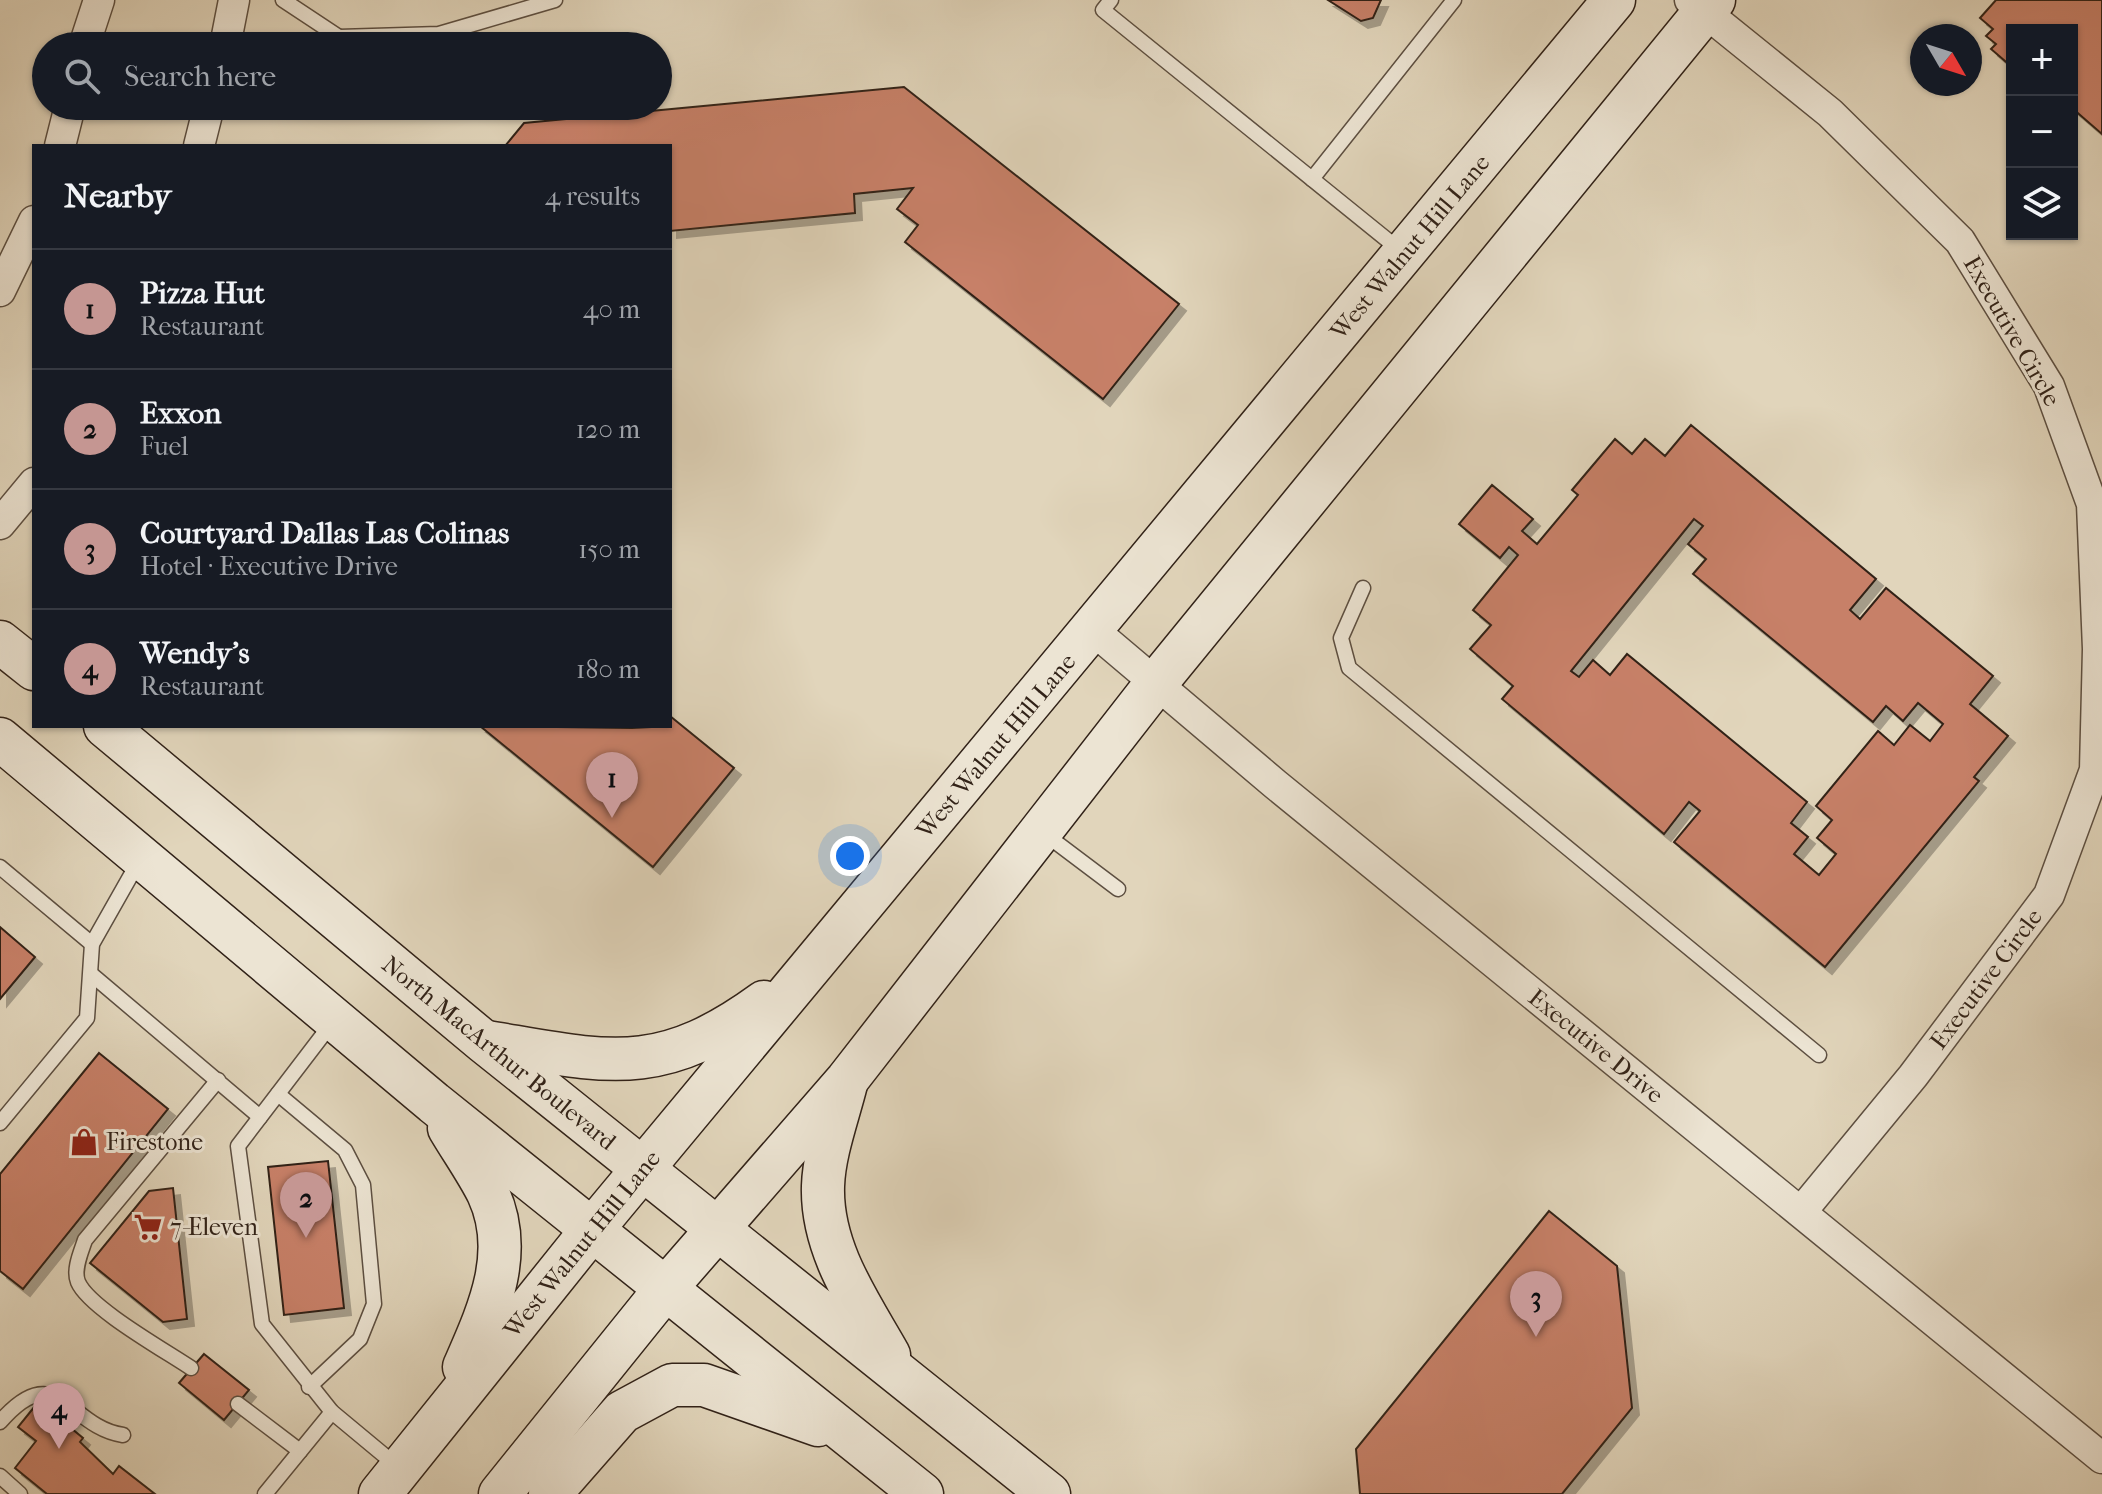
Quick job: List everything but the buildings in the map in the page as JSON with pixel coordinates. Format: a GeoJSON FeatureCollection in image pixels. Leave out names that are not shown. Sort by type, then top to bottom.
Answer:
{"type":"FeatureCollection","features":[{"type":"Feature","properties":{"kind":"main road","name":"West Walnut Hill Lane"},"geometry":{"type":"LineString","coordinates":[[391,1481],[591,1231],[1614,0]]}},
{"type":"Feature","properties":{"kind":"main road"},"geometry":{"type":"LineString","coordinates":[[500,1494],[666,1288],[847,1080],[1157,682],[1703,4]]}},
{"type":"Feature","properties":{"kind":"main road"},"geometry":{"type":"LineString","coordinates":[[0,642],[32,667]]}},
{"type":"Feature","properties":{"kind":"main road","name":"North MacArthur Boulevard"},"geometry":{"type":"LineString","coordinates":[[107,728],[484,1042],[1049,1494]]}},
{"type":"Feature","properties":{"kind":"main road"},"geometry":{"type":"LineString","coordinates":[[0,739],[434,1103],[922,1494]]}},
{"type":"Feature","properties":{"kind":"main road"},"geometry":{"type":"LineString","coordinates":[[484,1042],[606,1062],[660,1057],[725,1031],[811,969]]}},
{"type":"Feature","properties":{"kind":"main road"},"geometry":{"type":"LineString","coordinates":[[847,1080],[822,1183],[825,1231],[847,1281],[900,1373]]}},
{"type":"Feature","properties":{"kind":"main road"},"geometry":{"type":"LineString","coordinates":[[434,1103],[489,1195],[498,1228],[500,1269],[491,1303],[445,1414]]}},
{"type":"Feature","properties":{"kind":"main road"},"geometry":{"type":"LineString","coordinates":[[550,1494],[622,1412],[672,1385],[704,1385],[748,1398],[854,1439]]}},
{"type":"Feature","properties":{"kind":"street"},"geometry":{"type":"LineString","coordinates":[[89,32],[99,0]]}},
{"type":"Feature","properties":{"kind":"street"},"geometry":{"type":"LineString","coordinates":[[228,32],[234,0]]}},
{"type":"Feature","properties":{"kind":"street","name":"Executive Circle"},"geometry":{"type":"LineString","coordinates":[[1703,4],[1830,113],[1960,241],[2049,386],[2092,504],[2098,649],[2095,770],[2049,895],[1913,1076],[1801,1212]]}},
{"type":"Feature","properties":{"kind":"street"},"geometry":{"type":"LineString","coordinates":[[60,144],[66,120]]}},
{"type":"Feature","properties":{"kind":"street"},"geometry":{"type":"LineString","coordinates":[[200,144],[206,120]]}},
{"type":"Feature","properties":{"kind":"street"},"geometry":{"type":"LineString","coordinates":[[0,291],[32,225]]}},
{"type":"Feature","properties":{"kind":"street"},"geometry":{"type":"LineString","coordinates":[[0,524],[32,485]]}},
{"type":"Feature","properties":{"kind":"street","name":"Executive Drive"},"geometry":{"type":"LineString","coordinates":[[1093,630],[1275,784],[2102,1458]]}},
{"type":"Feature","properties":{"kind":"lane"},"geometry":{"type":"LineString","coordinates":[[283,0],[331,32]]}},
{"type":"Feature","properties":{"kind":"lane"},"geometry":{"type":"LineString","coordinates":[[446,32],[555,0]]}},
{"type":"Feature","properties":{"kind":"lane"},"geometry":{"type":"LineString","coordinates":[[1111,0],[1103,10],[1404,254]]}},
{"type":"Feature","properties":{"kind":"lane"},"geometry":{"type":"LineString","coordinates":[[1312,179],[1454,0]]}},
{"type":"Feature","properties":{"kind":"lane"},"geometry":{"type":"LineString","coordinates":[[1363,588],[1341,638],[1349,668],[1819,1055]]}},
{"type":"Feature","properties":{"kind":"lane"},"geometry":{"type":"LineString","coordinates":[[1041,831],[1118,889]]}},
{"type":"Feature","properties":{"kind":"lane"},"geometry":{"type":"LineString","coordinates":[[0,1123],[87,1018],[92,944],[141,857]]}},
{"type":"Feature","properties":{"kind":"lane"},"geometry":{"type":"LineString","coordinates":[[0,867],[92,944]]}},
{"type":"Feature","properties":{"kind":"lane"},"geometry":{"type":"LineString","coordinates":[[91,974],[260,1117]]}},
{"type":"Feature","properties":{"kind":"lane"},"geometry":{"type":"LineString","coordinates":[[335,1020],[238,1146],[262,1324],[309,1387],[391,1481]]}},
{"type":"Feature","properties":{"kind":"lane"},"geometry":{"type":"LineString","coordinates":[[191,1368],[130,1329],[84,1291],[77,1280],[85,1240],[218,1080]]}},
{"type":"Feature","properties":{"kind":"lane"},"geometry":{"type":"LineString","coordinates":[[278,1094],[345,1150],[363,1185],[374,1304],[360,1339],[309,1387]]}},
{"type":"Feature","properties":{"kind":"lane"},"geometry":{"type":"LineString","coordinates":[[0,1422],[19,1400],[38,1393],[66,1401],[105,1432],[123,1435]]}},
{"type":"Feature","properties":{"kind":"lane"},"geometry":{"type":"LineString","coordinates":[[238,1404],[300,1451]]}},
{"type":"Feature","properties":{"kind":"lane"},"geometry":{"type":"LineString","coordinates":[[265,1494],[332,1412]]}},
{"type":"Feature","properties":{"kind":"lane"},"geometry":{"type":"LineString","coordinates":[[0,1476],[20,1494]]}},
{"type":"Feature","properties":{"kind":"place","name":"Pizza Hut"},"geometry":{"type":"Point","coordinates":[612,818]}},
{"type":"Feature","properties":{"kind":"place","name":"Firestone"},"geometry":{"type":"Point","coordinates":[84,1142]}},
{"type":"Feature","properties":{"kind":"place","name":"7-Eleven"},"geometry":{"type":"Point","coordinates":[148,1227]}},
{"type":"Feature","properties":{"kind":"place","name":"Exxon"},"geometry":{"type":"Point","coordinates":[306,1238]}},
{"type":"Feature","properties":{"kind":"place","name":"Courtyard Dallas Las Colinas"},"geometry":{"type":"Point","coordinates":[1536,1337]}},
{"type":"Feature","properties":{"kind":"place","name":"Wendy's"},"geometry":{"type":"Point","coordinates":[59,1449]}}]}
